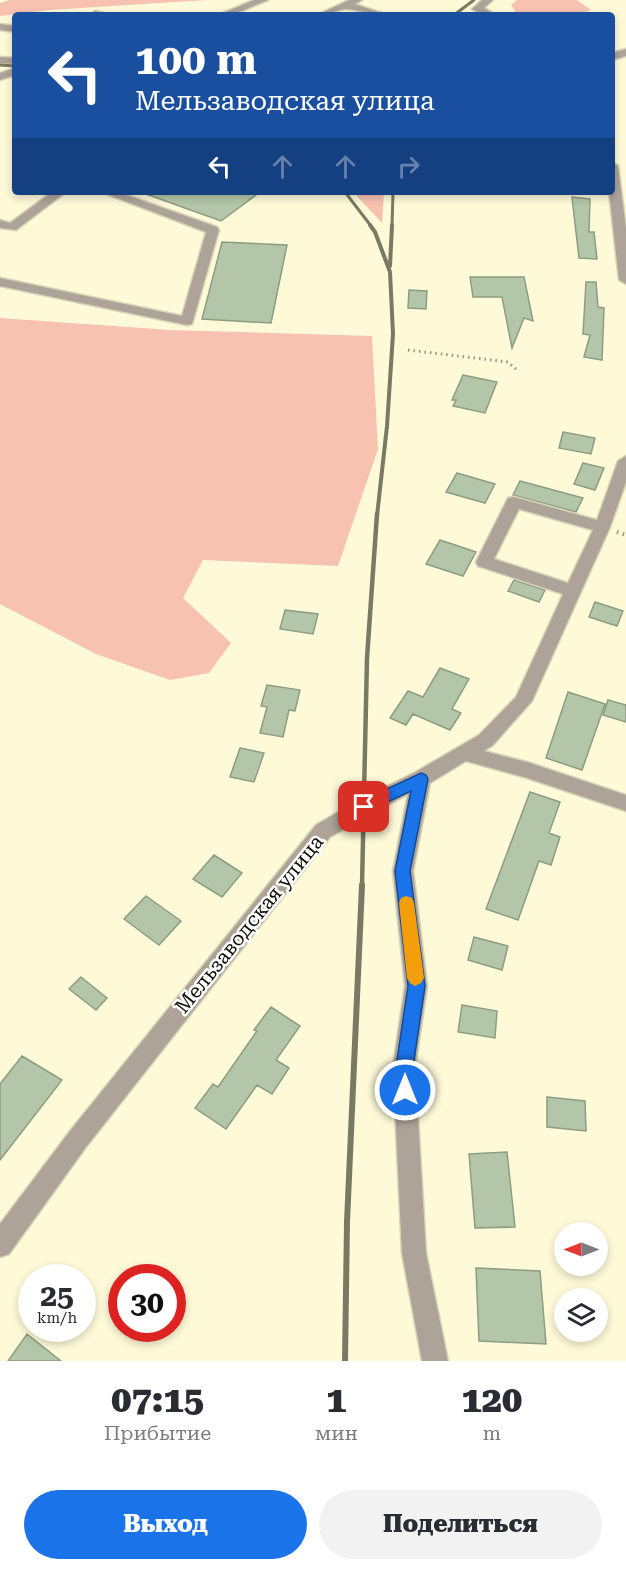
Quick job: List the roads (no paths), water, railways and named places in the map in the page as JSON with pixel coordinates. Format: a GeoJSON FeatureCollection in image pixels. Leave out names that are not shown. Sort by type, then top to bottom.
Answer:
{"type":"FeatureCollection","features":[{"type":"Feature","properties":{"kind":"street"},"geometry":{"type":"LineString","coordinates":[[231,12],[264,0]]}},
{"type":"Feature","properties":{"kind":"street"},"geometry":{"type":"LineString","coordinates":[[329,12],[357,0]]}},
{"type":"Feature","properties":{"kind":"street"},"geometry":{"type":"LineString","coordinates":[[486,12],[477,9],[488,0]]}},
{"type":"Feature","properties":{"kind":"street"},"geometry":{"type":"LineString","coordinates":[[346,5],[371,12]]}},
{"type":"Feature","properties":{"kind":"street"},"geometry":{"type":"LineString","coordinates":[[615,190],[626,280]]}},
{"type":"Feature","properties":{"kind":"street"},"geometry":{"type":"LineString","coordinates":[[0,224],[12,227],[56,195]]}},
{"type":"Feature","properties":{"kind":"street"},"geometry":{"type":"LineString","coordinates":[[0,282],[187,321],[213,230],[115,195]]}},
{"type":"Feature","properties":{"kind":"street","name":"Мельзаводская улица"},"geometry":{"type":"LineString","coordinates":[[0,1245],[86,1129],[323,831],[364,807],[421,779],[486,740],[523,701],[602,527],[626,461]]}},
{"type":"Feature","properties":{"kind":"street"},"geometry":{"type":"LineString","coordinates":[[573,591],[484,562],[514,502],[602,527]]}},
{"type":"Feature","properties":{"kind":"street"},"geometry":{"type":"LineString","coordinates":[[464,753],[527,770],[626,803]]}},
{"type":"Feature","properties":{"kind":"street"},"geometry":{"type":"LineString","coordinates":[[421,779],[403,871],[416,986],[404,1067],[414,1253],[435,1361]]}},
{"type":"Feature","properties":{"kind":"railway"},"geometry":{"type":"LineString","coordinates":[[458,12],[474,0]]}},
{"type":"Feature","properties":{"kind":"railway"},"geometry":{"type":"LineString","coordinates":[[0,65],[12,66]]}},
{"type":"Feature","properties":{"kind":"railway"},"geometry":{"type":"LineString","coordinates":[[347,195],[371,226]]}},
{"type":"Feature","properties":{"kind":"railway"},"geometry":{"type":"LineString","coordinates":[[392,226],[393,195]]}},
{"type":"Feature","properties":{"kind":"railway"},"geometry":{"type":"LineString","coordinates":[[370,225],[375,232],[390,272],[393,334],[387,426],[377,516]]}},
{"type":"Feature","properties":{"kind":"railway"},"geometry":{"type":"LineString","coordinates":[[390,266],[392,225]]}},
{"type":"Feature","properties":{"kind":"railway"},"geometry":{"type":"LineString","coordinates":[[362,886],[367,658],[377,514]]}},
{"type":"Feature","properties":{"kind":"railway"},"geometry":{"type":"LineString","coordinates":[[345,1361],[347,1222],[362,885]]}}]}
